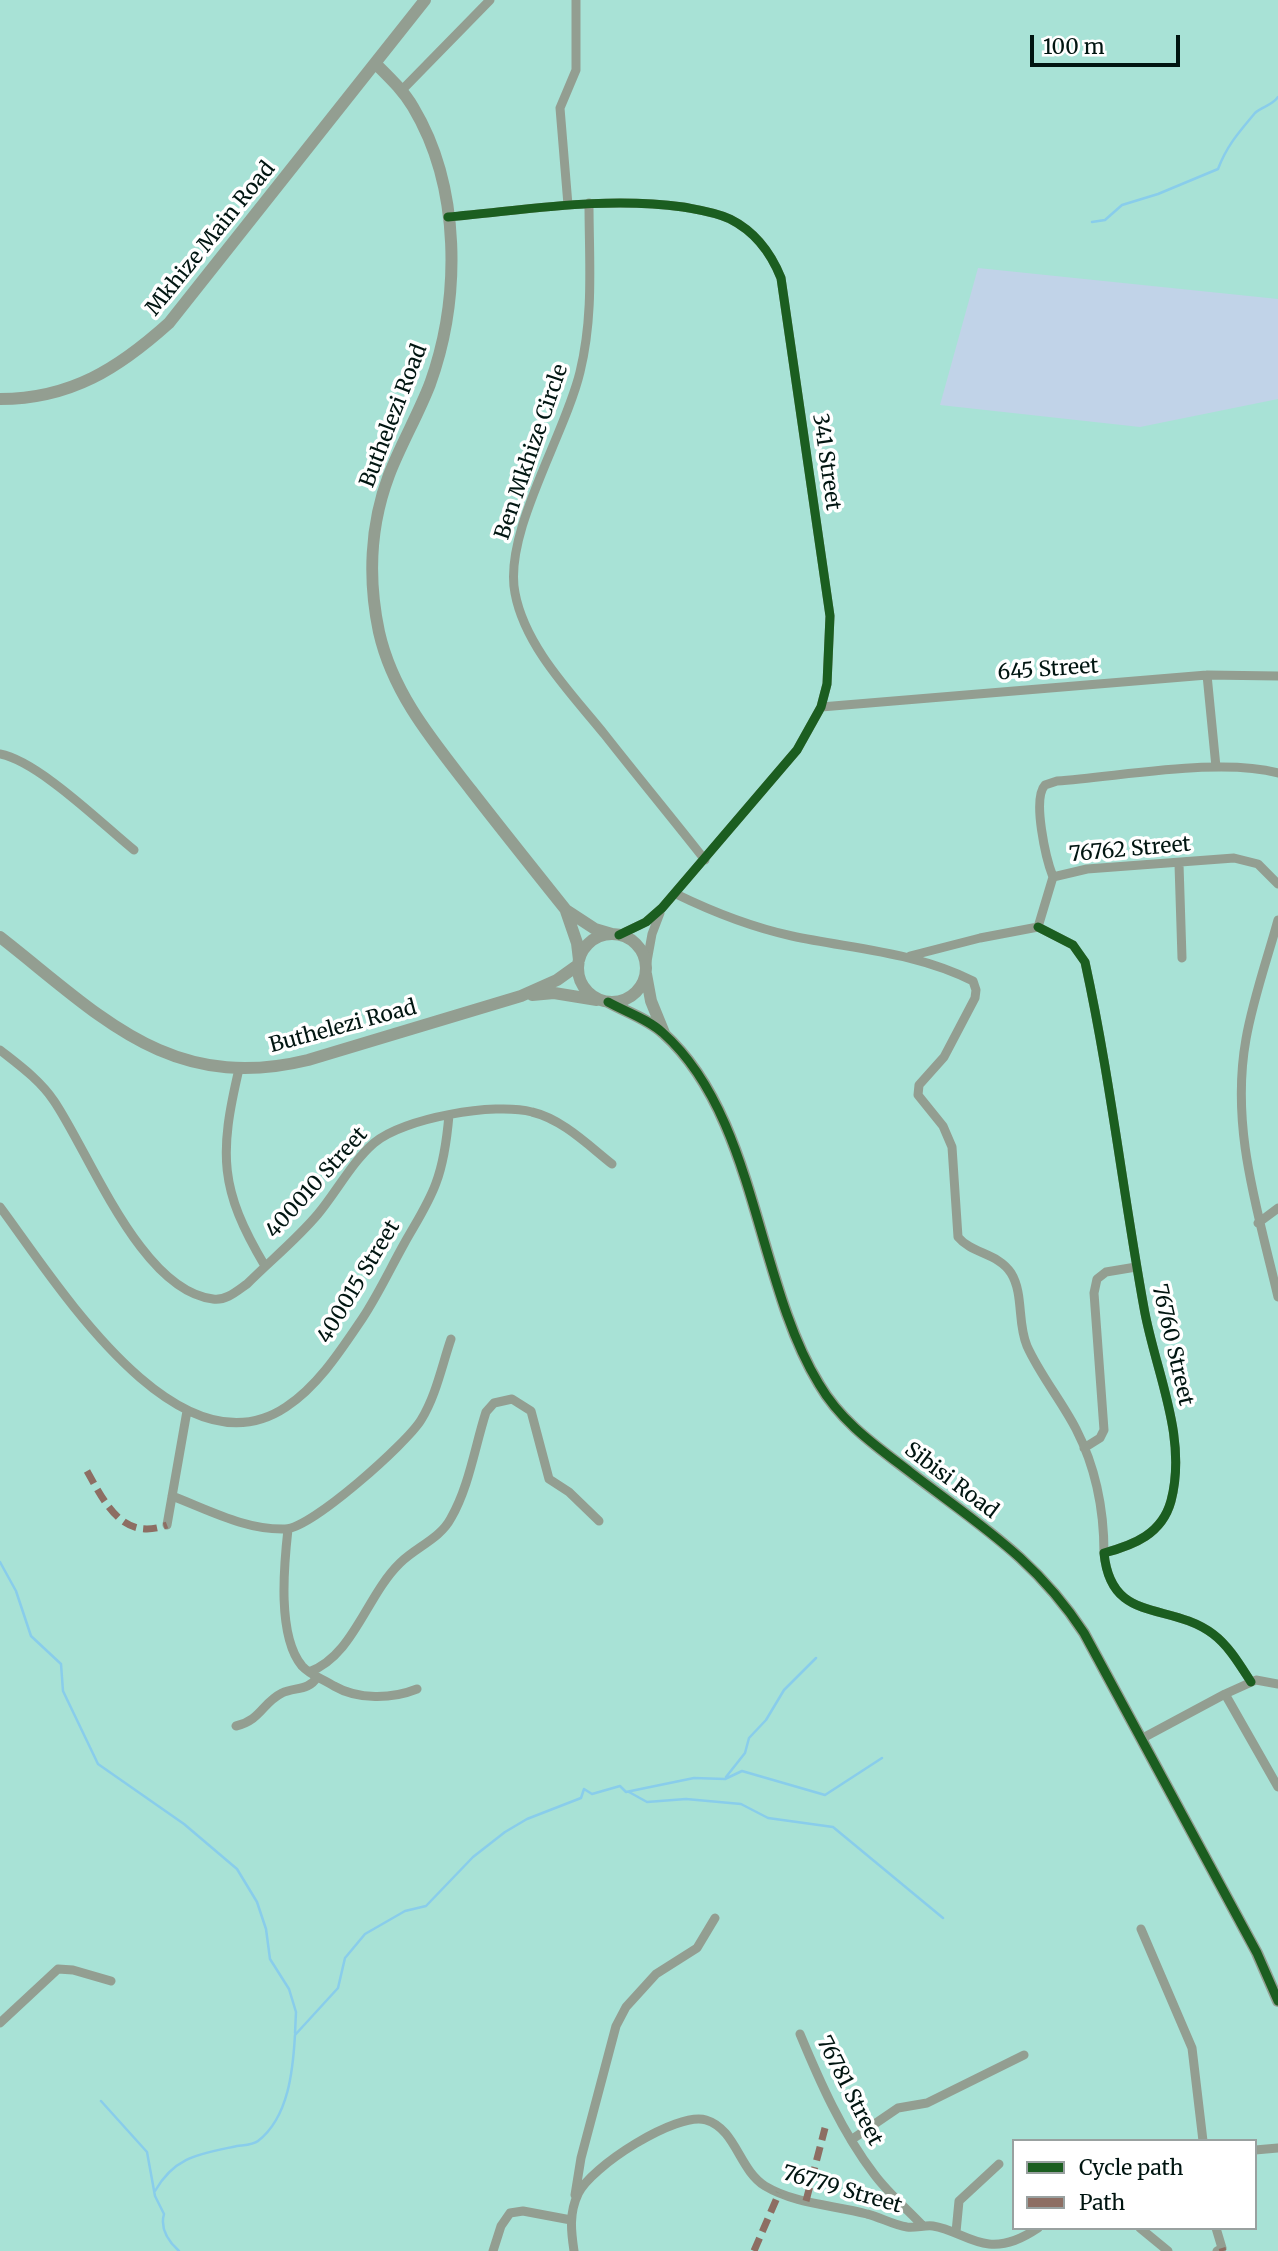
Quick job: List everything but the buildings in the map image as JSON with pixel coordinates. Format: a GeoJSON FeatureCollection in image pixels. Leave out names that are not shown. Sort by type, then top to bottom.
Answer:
{"type":"FeatureCollection","features":[{"type":"Feature","properties":{"kind":"street","name":"Mkhize Main Road"},"geometry":{"type":"LineString","coordinates":[[0,399],[39,396],[70,387],[103,374],[130,358],[150,341],[207,279],[425,0]]}},
{"type":"Feature","properties":{"kind":"street"},"geometry":{"type":"LineString","coordinates":[[402,90],[490,0]]}},
{"type":"Feature","properties":{"kind":"street"},"geometry":{"type":"LineString","coordinates":[[568,205],[560,108],[576,70],[576,0]]}},
{"type":"Feature","properties":{"kind":"street","name":"Buthelezi Road"},"geometry":{"type":"LineString","coordinates":[[375,63],[402,90],[424,128],[441,181],[448,217],[451,289],[441,347],[429,385],[388,477],[379,508],[372,571],[379,633],[398,688],[425,731],[566,911],[577,943],[583,986],[604,1001]]}},
{"type":"Feature","properties":{"kind":"street","name":"341 Street"},"geometry":{"type":"LineString","coordinates":[[448,217],[589,202],[631,201],[715,213],[753,235],[776,265],[784,292],[830,616],[830,666],[821,707],[797,751],[676,894],[646,922],[616,935]]}},
{"type":"Feature","properties":{"kind":"street","name":"Ben Mkhize Circle"},"geometry":{"type":"LineString","coordinates":[[589,202],[591,307],[587,334],[565,421],[519,532],[514,555],[514,593],[524,623],[548,663],[705,860]]}},
{"type":"Feature","properties":{"kind":"street"},"geometry":{"type":"LineString","coordinates":[[1206,675],[1216,767]]}},
{"type":"Feature","properties":{"kind":"street","name":"645 Street"},"geometry":{"type":"LineString","coordinates":[[821,707],[1206,675],[1278,676]]}},
{"type":"Feature","properties":{"kind":"street"},"geometry":{"type":"LineString","coordinates":[[0,754],[21,761],[43,776],[134,850]]}},
{"type":"Feature","properties":{"kind":"street","name":"76762 Street"},"geometry":{"type":"LineString","coordinates":[[1278,773],[1260,768],[1216,767],[1057,781],[1045,785],[1040,793],[1046,855],[1053,877],[1087,869],[1242,859],[1258,864],[1278,884]]}},
{"type":"Feature","properties":{"kind":"street"},"geometry":{"type":"LineString","coordinates":[[1179,864],[1182,958]]}},
{"type":"Feature","properties":{"kind":"street"},"geometry":{"type":"LineString","coordinates":[[908,957],[980,937],[1038,927],[1053,877]]}},
{"type":"Feature","properties":{"kind":"street"},"geometry":{"type":"LineString","coordinates":[[676,894],[711,911],[777,932],[908,957],[947,968],[975,985],[975,998],[944,1057],[919,1085],[918,1095],[943,1126],[953,1147],[958,1237],[1009,1269],[1017,1291],[1026,1343],[1084,1448],[1100,1497],[1104,1553],[1109,1579],[1116,1593],[1125,1600],[1187,1620],[1214,1634],[1251,1682]]}},
{"type":"Feature","properties":{"kind":"street","name":"341 Street"},"geometry":{"type":"LineString","coordinates":[[646,970],[652,934],[662,908]]}},
{"type":"Feature","properties":{"kind":"street","name":"Buthelezi Road"},"geometry":{"type":"LineString","coordinates":[[566,911],[595,929],[616,935],[638,947],[646,970]]}},
{"type":"Feature","properties":{"kind":"street"},"geometry":{"type":"LineString","coordinates":[[1278,920],[1246,1041],[1241,1093],[1244,1147],[1258,1223],[1278,1297]]}},
{"type":"Feature","properties":{"kind":"street","name":"76760 Street"},"geometry":{"type":"LineString","coordinates":[[1038,927],[1073,944],[1085,962],[1144,1312],[1172,1423],[1173,1485],[1167,1514],[1158,1527],[1137,1542],[1104,1553]]}},
{"type":"Feature","properties":{"kind":"street","name":"Buthelezi Road"},"geometry":{"type":"LineString","coordinates":[[0,937],[117,1029],[141,1044],[208,1066],[239,1069],[286,1065],[308,1060],[522,996],[557,980],[578,963],[591,942],[616,935]]}},
{"type":"Feature","properties":{"kind":"street"},"geometry":{"type":"LineString","coordinates":[[604,1001],[618,1002],[637,992],[646,970]]}},
{"type":"Feature","properties":{"kind":"street","name":"Sibisi Road"},"geometry":{"type":"LineString","coordinates":[[646,970],[651,1001],[665,1034],[696,1073],[720,1113],[801,1349],[832,1404],[872,1443],[1004,1543],[1044,1578],[1084,1633],[1256,1953],[1278,2001]]}},
{"type":"Feature","properties":{"kind":"street","name":"Buthelezi Road"},"geometry":{"type":"LineString","coordinates":[[522,996],[554,993],[604,1001]]}},
{"type":"Feature","properties":{"kind":"street","name":"Sibisi Road"},"geometry":{"type":"LineString","coordinates":[[604,1001],[665,1034]]}},
{"type":"Feature","properties":{"kind":"street","name":"400010 Street"},"geometry":{"type":"LineString","coordinates":[[0,1050],[25,1070],[54,1101],[121,1219],[170,1278],[190,1291],[214,1300],[234,1293],[265,1266],[315,1217],[373,1144],[401,1126],[449,1115],[519,1109],[534,1112],[578,1136],[612,1164]]}},
{"type":"Feature","properties":{"kind":"street"},"geometry":{"type":"LineString","coordinates":[[239,1069],[226,1126],[226,1174],[237,1213],[265,1266]]}},
{"type":"Feature","properties":{"kind":"street","name":"400015 Street"},"geometry":{"type":"LineString","coordinates":[[0,1207],[118,1359],[142,1380],[187,1411],[227,1423],[258,1420],[287,1406],[321,1375],[369,1309],[437,1181],[449,1115]]}},
{"type":"Feature","properties":{"kind":"street"},"geometry":{"type":"LineString","coordinates":[[1258,1223],[1278,1208]]}},
{"type":"Feature","properties":{"kind":"street","name":"76760 Street"},"geometry":{"type":"LineString","coordinates":[[1084,1448],[1100,1438],[1104,1430],[1094,1293],[1097,1279],[1106,1272],[1136,1267]]}},
{"type":"Feature","properties":{"kind":"street"},"geometry":{"type":"LineString","coordinates":[[172,1496],[256,1527],[288,1530],[317,1515],[340,1498],[414,1429],[427,1409],[451,1339]]}},
{"type":"Feature","properties":{"kind":"street"},"geometry":{"type":"LineString","coordinates":[[309,1672],[321,1667],[337,1653],[398,1564],[445,1527],[459,1502],[486,1412],[494,1403],[512,1399],[531,1411],[549,1479],[569,1492],[599,1521]]}},
{"type":"Feature","properties":{"kind":"street"},"geometry":{"type":"LineString","coordinates":[[167,1525],[187,1411]]}},
{"type":"Feature","properties":{"kind":"street"},"geometry":{"type":"LineString","coordinates":[[288,1530],[284,1581],[287,1621],[297,1658],[317,1678],[353,1695],[394,1695],[417,1689]]}},
{"type":"Feature","properties":{"kind":"street"},"geometry":{"type":"LineString","coordinates":[[236,1727],[253,1720],[282,1693],[308,1687],[317,1678]]}},
{"type":"Feature","properties":{"kind":"street"},"geometry":{"type":"LineString","coordinates":[[1141,1739],[1251,1682],[1261,1679],[1278,1684]]}},
{"type":"Feature","properties":{"kind":"street"},"geometry":{"type":"LineString","coordinates":[[1226,1694],[1278,1787]]}},
{"type":"Feature","properties":{"kind":"street"},"geometry":{"type":"LineString","coordinates":[[575,2203],[581,2158],[616,2026],[626,2007],[656,1974],[697,1948],[715,1918]]}},
{"type":"Feature","properties":{"kind":"street"},"geometry":{"type":"LineString","coordinates":[[1141,1929],[1192,2048],[1203,2139]]}},
{"type":"Feature","properties":{"kind":"street"},"geometry":{"type":"LineString","coordinates":[[0,2024],[58,1969],[73,1970],[111,1981]]}},
{"type":"Feature","properties":{"kind":"street","name":"76781 Street"},"geometry":{"type":"LineString","coordinates":[[800,2034],[832,2106],[851,2140],[874,2175],[923,2226]]}},
{"type":"Feature","properties":{"kind":"street"},"geometry":{"type":"LineString","coordinates":[[851,2140],[898,2108],[927,2103],[1024,2055]]}},
{"type":"Feature","properties":{"kind":"street","name":"76779 Street"},"geometry":{"type":"LineString","coordinates":[[574,2251],[571,2220],[575,2203],[585,2182],[597,2170],[666,2128],[680,2122],[704,2119],[724,2131],[748,2172],[779,2193],[871,2215],[898,2225],[956,2232],[987,2244],[1014,2246],[1035,2230]]}},
{"type":"Feature","properties":{"kind":"street"},"geometry":{"type":"LineString","coordinates":[[1257,2150],[1278,2148]]}},
{"type":"Feature","properties":{"kind":"street"},"geometry":{"type":"LineString","coordinates":[[956,2232],[959,2201],[999,2164]]}},
{"type":"Feature","properties":{"kind":"street"},"geometry":{"type":"LineString","coordinates":[[493,2251],[501,2226],[510,2213],[523,2211],[571,2220]]}},
{"type":"Feature","properties":{"kind":"street"},"geometry":{"type":"LineString","coordinates":[[1142,2230],[1168,2251]]}},
{"type":"Feature","properties":{"kind":"street"},"geometry":{"type":"LineString","coordinates":[[1216,2230],[1220,2249]]}},
{"type":"Feature","properties":{"kind":"shaded area"},"geometry":{"type":"Polygon","coordinates":[[[978,268],[1278,299],[1278,399],[1140,427],[940,405],[978,268]]]}},
{"type":"Feature","properties":{"kind":"waterway"},"geometry":{"type":"LineString","coordinates":[[1092,222],[1105,220],[1122,205],[1158,194],[1218,169],[1230,145],[1244,126],[1255,113],[1278,97]]}},
{"type":"Feature","properties":{"kind":"waterway"},"geometry":{"type":"LineString","coordinates":[[0,1562],[16,1591],[31,1636],[61,1664],[63,1691],[98,1764],[184,1824],[237,1869],[257,1902],[266,1929],[270,1959],[289,1989],[296,2012],[295,2033]]}},
{"type":"Feature","properties":{"kind":"waterway"},"geometry":{"type":"LineString","coordinates":[[726,1777],[745,1753],[749,1738],[766,1720],[784,1690],[816,1658]]}},
{"type":"Feature","properties":{"kind":"waterway"},"geometry":{"type":"LineString","coordinates":[[155,2191],[180,2163],[211,2151],[254,2143],[268,2131],[277,2119],[287,2092],[295,2035],[338,1988],[345,1958],[365,1934],[405,1911],[426,1906],[473,1857],[505,1832],[527,1819],[581,1798],[584,1789],[592,1794],[620,1786],[626,1792],[694,1778],[725,1779],[742,1771],[825,1795],[882,1758]]}},
{"type":"Feature","properties":{"kind":"waterway"},"geometry":{"type":"LineString","coordinates":[[629,1792],[647,1802],[686,1799],[741,1804],[768,1818],[833,1827],[943,1918]]}},
{"type":"Feature","properties":{"kind":"waterway"},"geometry":{"type":"LineString","coordinates":[[101,2101],[147,2152],[155,2196],[164,2214],[164,2229],[168,2239],[179,2251]]}},
{"type":"Feature","properties":{"kind":"marked path"},"geometry":{"type":"LineString","coordinates":[[87,1471],[109,1507],[127,1524],[152,1529],[167,1525]]}},
{"type":"Feature","properties":{"kind":"marked path"},"geometry":{"type":"LineString","coordinates":[[806,2201],[825,2128]]}},
{"type":"Feature","properties":{"kind":"marked path"},"geometry":{"type":"LineString","coordinates":[[754,2251],[779,2193]]}},
{"type":"Feature","properties":{"kind":"cycle path"},"geometry":{"type":"LineString","coordinates":[[448,217],[595,203],[653,204],[695,209],[724,217],[747,230],[767,252],[781,278],[830,616],[827,684],[821,707],[797,750],[662,908],[646,922],[619,935]]}},
{"type":"Feature","properties":{"kind":"cycle path"},"geometry":{"type":"LineString","coordinates":[[1038,927],[1073,945],[1085,962],[1102,1048],[1144,1308],[1168,1404],[1176,1452],[1175,1477],[1167,1512],[1154,1530],[1136,1542],[1104,1553],[1109,1576],[1118,1591],[1130,1602],[1196,1624],[1213,1634],[1229,1650],[1251,1682]]}},
{"type":"Feature","properties":{"kind":"cycle path"},"geometry":{"type":"LineString","coordinates":[[608,1002],[663,1033],[694,1068],[718,1108],[737,1153],[781,1297],[798,1343],[828,1398],[848,1422],[872,1443],[982,1526],[1026,1563],[1084,1633],[1257,1953],[1278,2001]]}}]}
